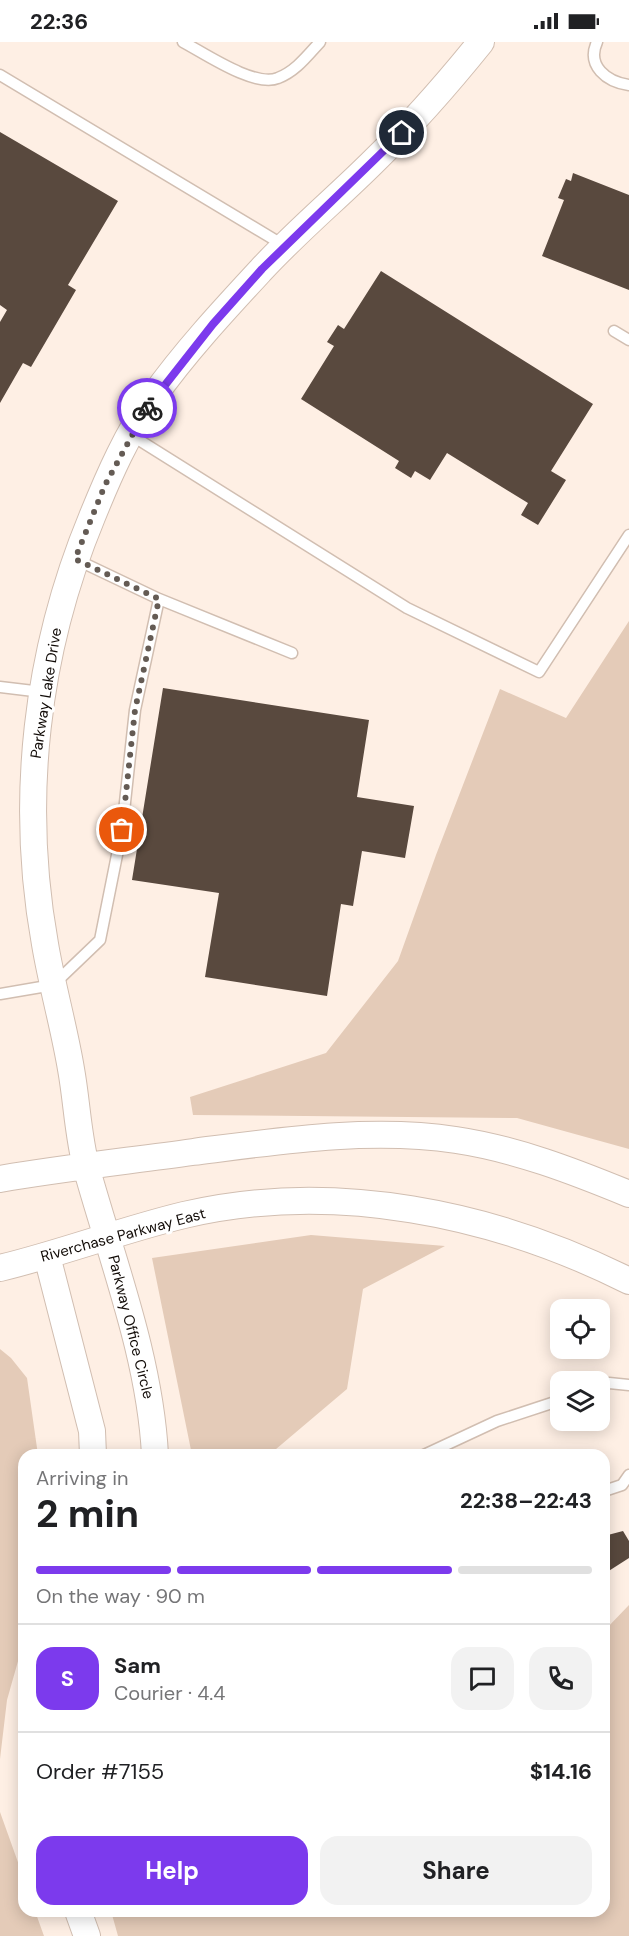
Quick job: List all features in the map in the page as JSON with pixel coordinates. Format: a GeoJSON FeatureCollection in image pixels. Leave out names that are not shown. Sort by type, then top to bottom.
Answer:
{"type":"FeatureCollection","features":[{"type":"Feature","properties":{"kind":"street","name":"Parkway Lake Drive"},"geometry":{"type":"LineString","coordinates":[[86,1166],[71,1068],[44,942],[37,883],[33,811],[35,743],[42,692],[55,628],[75,559],[105,485],[130,435],[154,396],[213,324],[285,246],[415,119],[481,42]]}},
{"type":"Feature","properties":{"kind":"street"},"geometry":{"type":"LineString","coordinates":[[0,1179],[266,1143],[349,1136],[426,1137],[495,1147],[563,1167],[629,1194]]}},
{"type":"Feature","properties":{"kind":"street","name":"Parkway Office Circle"},"geometry":{"type":"LineString","coordinates":[[86,1166],[108,1236],[153,1412],[155,1449]]}},
{"type":"Feature","properties":{"kind":"street","name":"Riverchase Parkway East"},"geometry":{"type":"LineString","coordinates":[[0,1268],[185,1215],[245,1205],[292,1203],[373,1205],[447,1214],[557,1248],[629,1281]]}},
{"type":"Feature","properties":{"kind":"street"},"geometry":{"type":"LineString","coordinates":[[47,1256],[92,1431],[93,1449]]}},
{"type":"Feature","properties":{"kind":"street"},"geometry":{"type":"LineString","coordinates":[[80,1917],[87,1936]]}},
{"type":"Feature","properties":{"kind":"lane"},"geometry":{"type":"LineString","coordinates":[[183,42],[252,78],[275,80],[296,68],[320,42]]}},
{"type":"Feature","properties":{"kind":"lane"},"geometry":{"type":"LineString","coordinates":[[597,42],[594,49],[599,70],[614,83],[629,85]]}},
{"type":"Feature","properties":{"kind":"lane"},"geometry":{"type":"LineString","coordinates":[[0,75],[285,246]]}},
{"type":"Feature","properties":{"kind":"lane"},"geometry":{"type":"LineString","coordinates":[[614,331],[629,340]]}},
{"type":"Feature","properties":{"kind":"lane"},"geometry":{"type":"LineString","coordinates":[[130,435],[407,608],[539,672],[629,535]]}},
{"type":"Feature","properties":{"kind":"lane"},"geometry":{"type":"LineString","coordinates":[[75,559],[159,599],[292,652]]}},
{"type":"Feature","properties":{"kind":"lane"},"geometry":{"type":"LineString","coordinates":[[0,994],[53,985],[100,940],[122,830],[135,710],[159,599]]}},
{"type":"Feature","properties":{"kind":"lane"},"geometry":{"type":"LineString","coordinates":[[0,687],[42,692]]}},
{"type":"Feature","properties":{"kind":"lane"},"geometry":{"type":"LineString","coordinates":[[610,1383],[629,1385]]}},
{"type":"Feature","properties":{"kind":"lane"},"geometry":{"type":"LineString","coordinates":[[437,1449],[496,1422],[550,1404]]}},
{"type":"Feature","properties":{"kind":"lane"},"geometry":{"type":"LineString","coordinates":[[610,1489],[622,1485],[629,1475]]}},
{"type":"Feature","properties":{"kind":"shaded area"},"geometry":{"type":"Polygon","coordinates":[[[629,621],[629,1149],[517,1118],[193,1115],[190,1097],[326,1053],[398,961],[500,689],[566,718],[629,621]]]}},
{"type":"Feature","properties":{"kind":"shaded area"},"geometry":{"type":"Polygon","coordinates":[[[311,1235],[445,1246],[363,1289],[347,1389],[276,1449],[191,1449],[152,1258],[311,1235]]]}},
{"type":"Feature","properties":{"kind":"shaded area"},"geometry":{"type":"Polygon","coordinates":[[[0,1349],[11,1358],[27,1378],[37,1449],[18,1449],[18,1661],[7,1700],[0,1759],[0,1349]]]}},
{"type":"Feature","properties":{"kind":"shaded area"},"geometry":{"type":"Polygon","coordinates":[[[629,1605],[629,1936],[118,1936],[113,1917],[610,1917],[610,1625],[629,1605]]]}},
{"type":"Feature","properties":{"kind":"shaded area"},"geometry":{"type":"Polygon","coordinates":[[[0,1812],[18,1862],[18,1917],[37,1917],[44,1936],[0,1936],[0,1812]]]}},
{"type":"Feature","properties":{"kind":"building"},"geometry":{"type":"Polygon","coordinates":[[[0,132],[118,201],[68,285],[76,290],[31,367],[23,363],[0,403],[0,322],[7,310],[0,305],[0,132]]]}},
{"type":"Feature","properties":{"kind":"building"},"geometry":{"type":"Polygon","coordinates":[[[573,173],[629,195],[629,290],[542,256],[564,200],[558,198],[566,179],[571,181],[573,173]]]}},
{"type":"Feature","properties":{"kind":"building"},"geometry":{"type":"Polygon","coordinates":[[[381,271],[593,404],[551,471],[566,480],[538,525],[521,515],[528,503],[447,453],[430,480],[415,471],[411,478],[395,468],[399,461],[301,399],[334,346],[327,342],[338,325],[344,329],[381,271]]]}},
{"type":"Feature","properties":{"kind":"building"},"geometry":{"type":"Polygon","coordinates":[[[163,688],[369,720],[357,797],[414,806],[405,858],[362,851],[353,906],[341,904],[327,996],[205,977],[219,893],[132,880],[163,688]]]}},
{"type":"Feature","properties":{"kind":"building"},"geometry":{"type":"Polygon","coordinates":[[[623,1531],[629,1541],[629,1558],[610,1570],[610,1534],[623,1531]]]}},
{"type":"Feature","properties":{"kind":"way so far"},"geometry":{"type":"LineString","coordinates":[[122,830],[135,710],[159,599],[75,559],[124,445],[147,408]]}},
{"type":"Feature","properties":{"kind":"route"},"geometry":{"type":"LineString","coordinates":[[147,408],[154,396],[213,324],[262,269],[402,133]]}}]}
